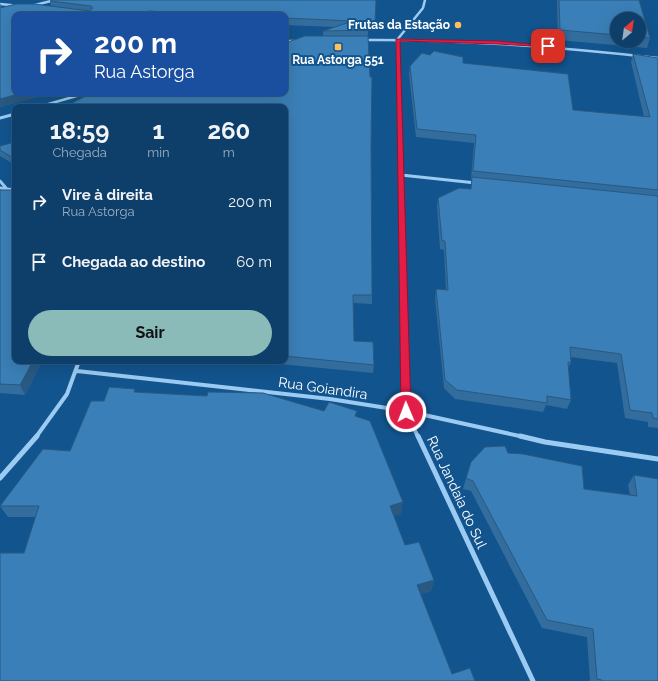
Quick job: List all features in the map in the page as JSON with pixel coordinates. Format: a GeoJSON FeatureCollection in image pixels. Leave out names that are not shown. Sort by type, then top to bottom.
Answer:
{"type":"FeatureCollection","features":[{"type":"Feature","properties":{"kind":"street"},"geometry":{"type":"LineString","coordinates":[[36,7],[28,6],[55,0]]}},
{"type":"Feature","properties":{"kind":"street"},"geometry":{"type":"LineString","coordinates":[[397,40],[423,8],[425,0]]}},
{"type":"Feature","properties":{"kind":"street"},"geometry":{"type":"LineString","coordinates":[[0,4],[22,7],[14,10]]}},
{"type":"Feature","properties":{"kind":"street"},"geometry":{"type":"LineString","coordinates":[[358,40],[536,44],[658,58]]}},
{"type":"Feature","properties":{"kind":"street","name":"Rua Jandaia do Sul"},"geometry":{"type":"LineString","coordinates":[[397,40],[406,412],[533,681]]}},
{"type":"Feature","properties":{"kind":"street"},"geometry":{"type":"LineString","coordinates":[[288,42],[302,41]]}},
{"type":"Feature","properties":{"kind":"street"},"geometry":{"type":"LineString","coordinates":[[48,104],[76,96]]}},
{"type":"Feature","properties":{"kind":"street"},"geometry":{"type":"LineString","coordinates":[[0,118],[12,115]]}},
{"type":"Feature","properties":{"kind":"street"},"geometry":{"type":"LineString","coordinates":[[401,175],[479,183]]}},
{"type":"Feature","properties":{"kind":"street"},"geometry":{"type":"LineString","coordinates":[[0,181],[7,188]]}},
{"type":"Feature","properties":{"kind":"street"},"geometry":{"type":"LineString","coordinates":[[0,188],[12,189]]}},
{"type":"Feature","properties":{"kind":"street"},"geometry":{"type":"LineString","coordinates":[[0,478],[59,408],[77,371],[78,364]]}},
{"type":"Feature","properties":{"kind":"street","name":"Rua Goiandira"},"geometry":{"type":"LineString","coordinates":[[77,371],[277,392],[406,412],[545,442],[658,459]]}},
{"type":"Feature","properties":{"kind":"building"},"geometry":{"type":"Polygon","coordinates":[[[376,0],[375,22],[367,22],[368,30],[323,31],[353,21],[288,18],[288,12],[12,12],[12,96],[0,99],[0,8],[16,4],[34,4],[90,11],[93,8],[91,6],[50,1],[376,0]]]}},
{"type":"Feature","properties":{"kind":"building"},"geometry":{"type":"Polygon","coordinates":[[[559,0],[639,0],[642,12],[610,12],[610,34],[560,30],[559,0]]]}},
{"type":"Feature","properties":{"kind":"building"},"geometry":{"type":"Polygon","coordinates":[[[646,24],[650,38],[646,38],[646,24]]]}},
{"type":"Feature","properties":{"kind":"building"},"geometry":{"type":"Polygon","coordinates":[[[305,36],[368,36],[370,77],[372,77],[372,295],[353,295],[354,341],[373,342],[374,365],[288,356],[288,104],[70,104],[86,96],[288,96],[288,42],[305,36]]]}},
{"type":"Feature","properties":{"kind":"building"},"geometry":{"type":"Polygon","coordinates":[[[434,51],[463,57],[463,63],[568,74],[573,110],[650,117],[633,54],[658,58],[658,190],[473,171],[476,135],[417,129],[410,66],[422,53],[430,55],[434,51]]]}},
{"type":"Feature","properties":{"kind":"building"},"geometry":{"type":"Polygon","coordinates":[[[12,143],[12,157],[0,150],[0,146],[12,143]]]}},
{"type":"Feature","properties":{"kind":"building"},"geometry":{"type":"Polygon","coordinates":[[[472,177],[658,196],[658,419],[653,418],[652,413],[630,410],[621,354],[570,347],[571,363],[568,362],[571,400],[547,396],[547,403],[457,390],[445,380],[436,289],[448,290],[445,241],[442,241],[438,198],[459,188],[471,189],[472,177]]]}},
{"type":"Feature","properties":{"kind":"building"},"geometry":{"type":"Polygon","coordinates":[[[0,190],[12,190],[12,364],[31,364],[20,385],[0,384],[0,190]]]}},
{"type":"Feature","properties":{"kind":"building"},"geometry":{"type":"Polygon","coordinates":[[[109,387],[135,389],[134,392],[207,396],[208,392],[263,393],[324,411],[329,402],[357,411],[355,416],[370,421],[403,502],[390,506],[405,545],[419,542],[434,580],[417,585],[452,674],[470,668],[475,681],[0,681],[0,553],[24,553],[39,506],[0,506],[43,449],[70,451],[91,401],[104,401],[109,387]]]}},
{"type":"Feature","properties":{"kind":"building"},"geometry":{"type":"Polygon","coordinates":[[[505,446],[508,453],[523,454],[582,466],[584,489],[637,496],[634,475],[658,479],[658,681],[602,681],[597,679],[593,629],[547,620],[473,481],[466,478],[471,462],[485,447],[505,446]]]}},
{"type":"Feature","properties":{"kind":"place","name":"Frutas da Estação"},"geometry":{"type":"Point","coordinates":[458,25]}},
{"type":"Feature","properties":{"kind":"place","name":"Rua Astorga 551"},"geometry":{"type":"Point","coordinates":[338,47]}},
{"type":"Feature","properties":{"kind":"route"},"geometry":{"type":"LineString","coordinates":[[406,412],[397,40],[455,40],[548,46]]}}]}
